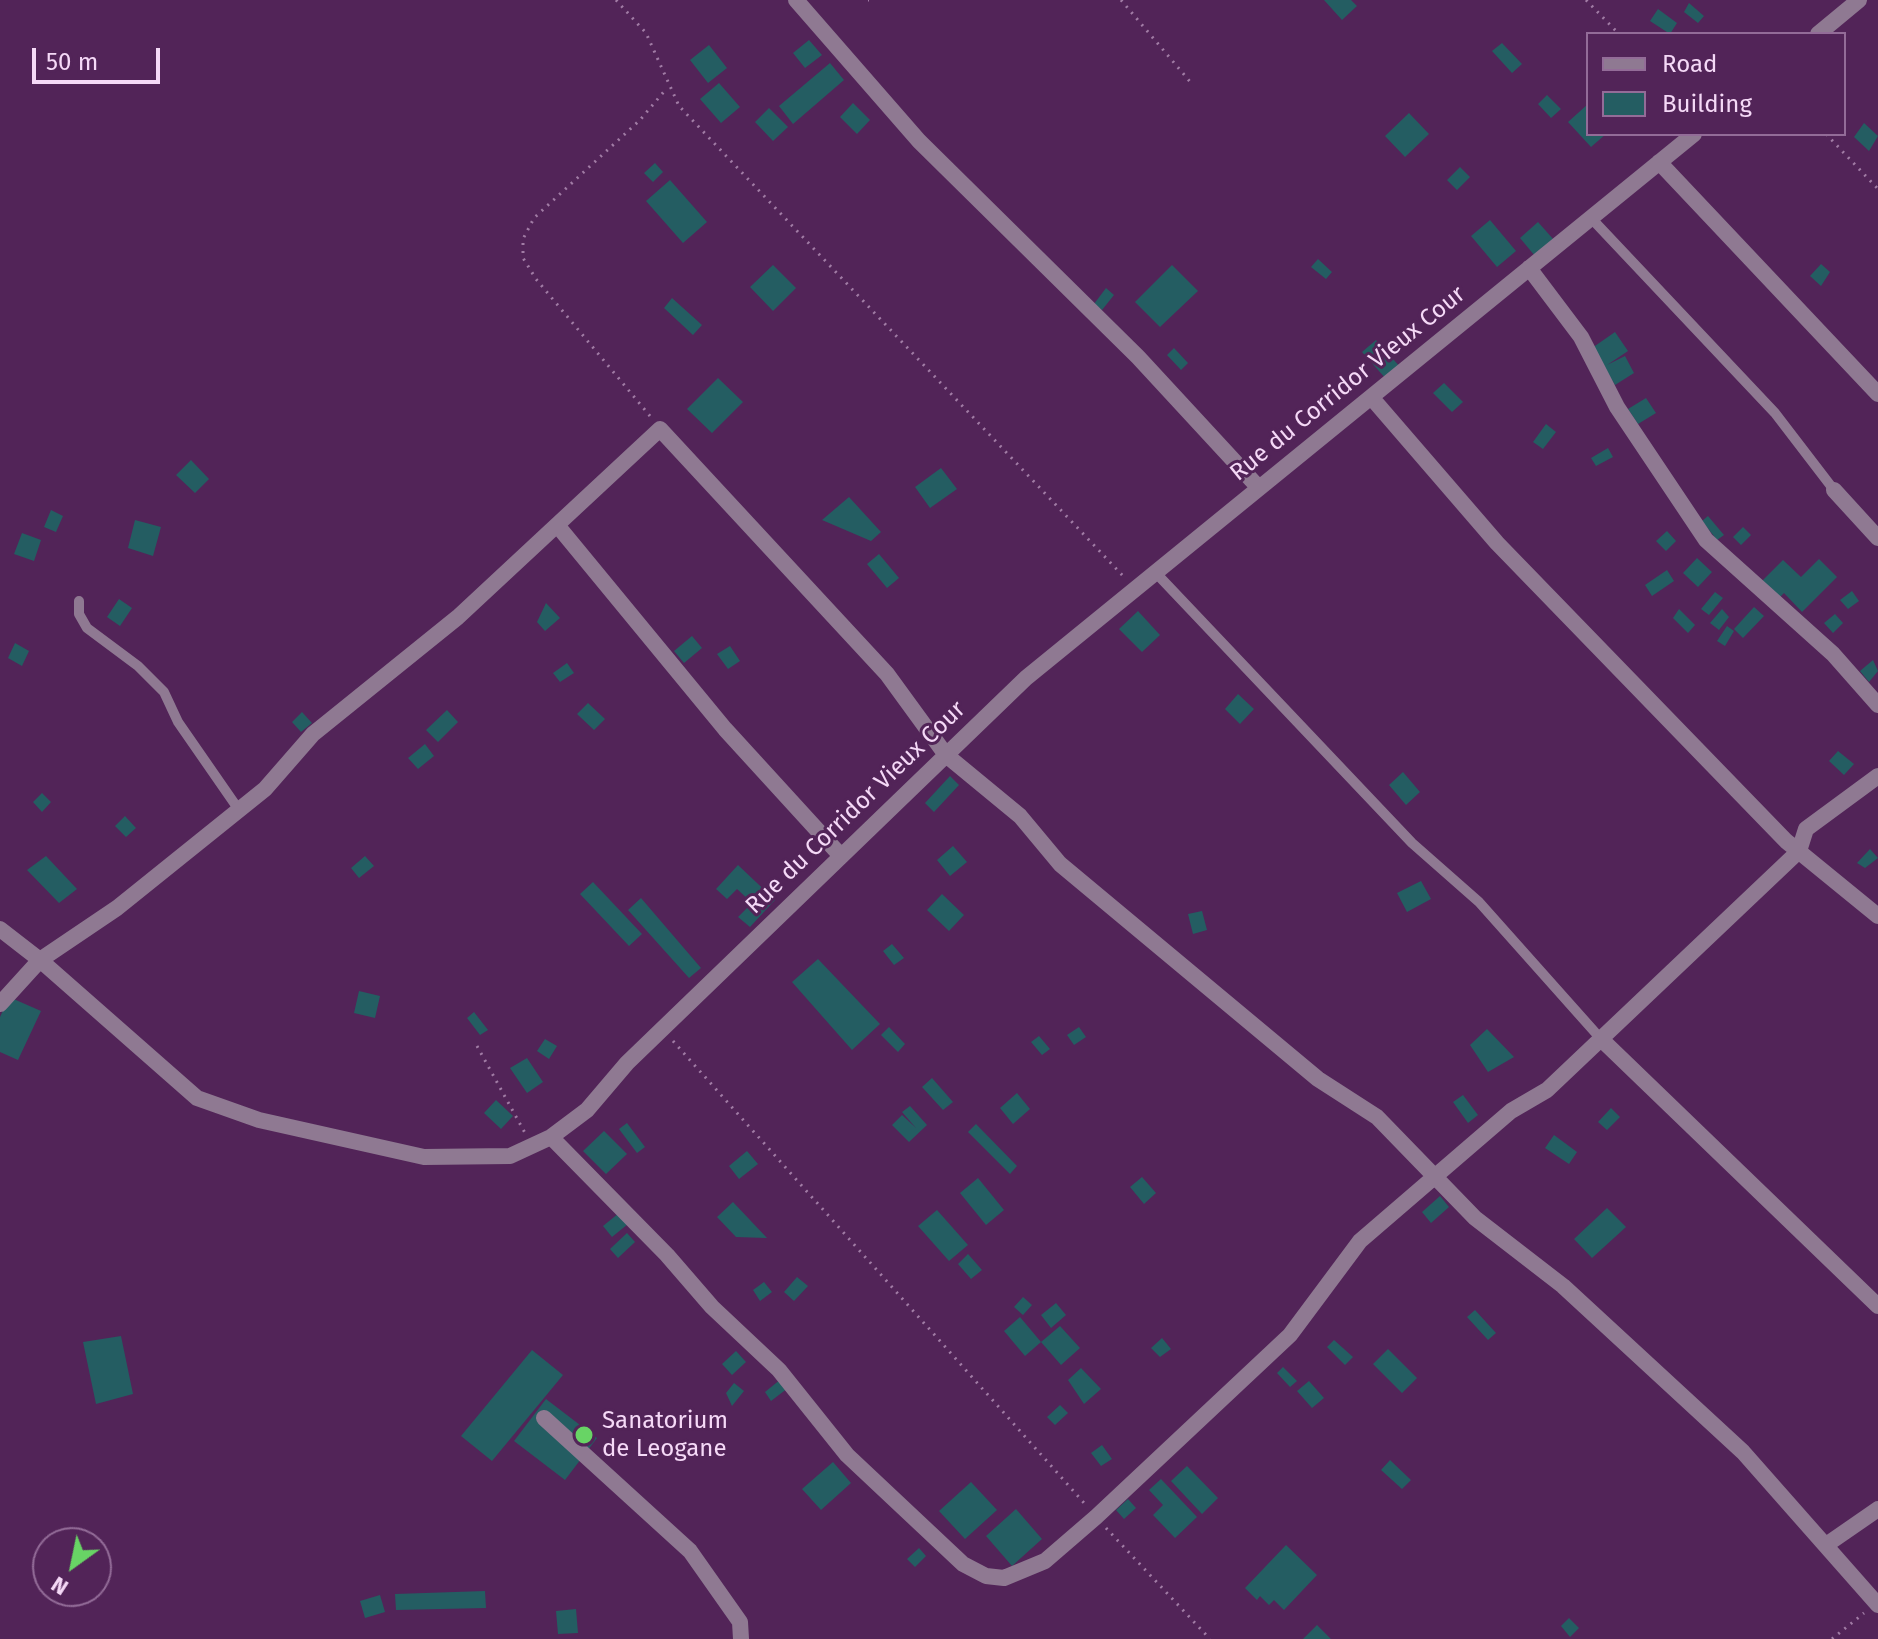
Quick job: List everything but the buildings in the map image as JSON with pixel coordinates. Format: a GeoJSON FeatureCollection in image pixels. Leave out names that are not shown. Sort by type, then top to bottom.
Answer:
{"type":"FeatureCollection","features":[{"type":"Feature","properties":{"kind":"street"},"geometry":{"type":"LineString","coordinates":[[796,0],[919,141],[1138,357],[1259,488]]}},
{"type":"Feature","properties":{"kind":"street"},"geometry":{"type":"LineString","coordinates":[[1820,32],[1859,0]]}},
{"type":"Feature","properties":{"kind":"street","name":"Rue du Corridor Vieux Cour"},"geometry":{"type":"LineString","coordinates":[[0,929],[40,960],[197,1098],[259,1120],[424,1157],[510,1156],[532,1146],[551,1137],[587,1110],[662,1029],[1026,678],[1692,136]]}},
{"type":"Feature","properties":{"kind":"street"},"geometry":{"type":"LineString","coordinates":[[1659,162],[1878,394]]}},
{"type":"Feature","properties":{"kind":"street"},"geometry":{"type":"LineString","coordinates":[[1529,268],[1581,337],[1617,407],[1706,540],[1833,654],[1878,705]]}},
{"type":"Feature","properties":{"kind":"street"},"geometry":{"type":"LineString","coordinates":[[1371,397],[1497,543],[1799,851],[1878,916]]}},
{"type":"Feature","properties":{"kind":"street"},"geometry":{"type":"LineString","coordinates":[[0,1004],[40,960],[117,908],[265,789],[313,734],[458,617],[660,429],[887,674],[946,755],[1020,816],[1060,864],[1318,1079],[1377,1117],[1475,1218],[1563,1286],[1743,1452],[1877,1604]]}},
{"type":"Feature","properties":{"kind":"street"},"geometry":{"type":"LineString","coordinates":[[1834,490],[1878,538]]}},
{"type":"Feature","properties":{"kind":"street"},"geometry":{"type":"LineString","coordinates":[[557,525],[725,729],[841,856]]}},
{"type":"Feature","properties":{"kind":"street"},"geometry":{"type":"LineString","coordinates":[[551,1137],[665,1252],[712,1307],[779,1370],[847,1455],[963,1564],[986,1576],[1004,1578],[1045,1561],[1096,1517],[1290,1335],[1360,1241],[1511,1111],[1547,1090],[1799,851],[1806,829],[1878,776]]}},
{"type":"Feature","properties":{"kind":"street"},"geometry":{"type":"LineString","coordinates":[[1601,1039],[1878,1306]]}},
{"type":"Feature","properties":{"kind":"street"},"geometry":{"type":"LineString","coordinates":[[544,1418],[690,1551],[740,1622],[741,1639]]}},
{"type":"Feature","properties":{"kind":"street"},"geometry":{"type":"LineString","coordinates":[[1826,1545],[1878,1509]]}},
{"type":"Feature","properties":{"kind":"lane"},"geometry":{"type":"LineString","coordinates":[[1591,218],[1775,413],[1834,490]]}},
{"type":"Feature","properties":{"kind":"lane"},"geometry":{"type":"LineString","coordinates":[[1155,572],[1412,843],[1479,902],[1601,1039]]}},
{"type":"Feature","properties":{"kind":"lane"},"geometry":{"type":"LineString","coordinates":[[79,601],[79,614],[87,628],[138,666],[164,692],[186,734],[239,810]]}},
{"type":"Feature","properties":{"kind":"path"},"geometry":{"type":"LineString","coordinates":[[616,0],[646,33],[668,87],[690,118],[1135,589]]}},
{"type":"Feature","properties":{"kind":"path"},"geometry":{"type":"LineString","coordinates":[[1121,0],[1192,84]]}},
{"type":"Feature","properties":{"kind":"path"},"geometry":{"type":"LineString","coordinates":[[1586,0],[1617,32]]}},
{"type":"Feature","properties":{"kind":"path"},"geometry":{"type":"LineString","coordinates":[[660,429],[536,279],[523,258],[523,239],[534,218],[640,120],[668,87]]}},
{"type":"Feature","properties":{"kind":"path"},"geometry":{"type":"LineString","coordinates":[[1828,136],[1878,189]]}},
{"type":"Feature","properties":{"kind":"path"},"geometry":{"type":"LineString","coordinates":[[662,1029],[1096,1517],[1210,1639]]}},
{"type":"Feature","properties":{"kind":"path"},"geometry":{"type":"LineString","coordinates":[[477,1046],[532,1146]]}},
{"type":"Feature","properties":{"kind":"path"},"geometry":{"type":"LineString","coordinates":[[1832,1639],[1877,1604]]}},
{"type":"Feature","properties":{"kind":"place","name":"Sanatorium de Leogane"},"geometry":{"type":"Point","coordinates":[584,1435]}}]}
